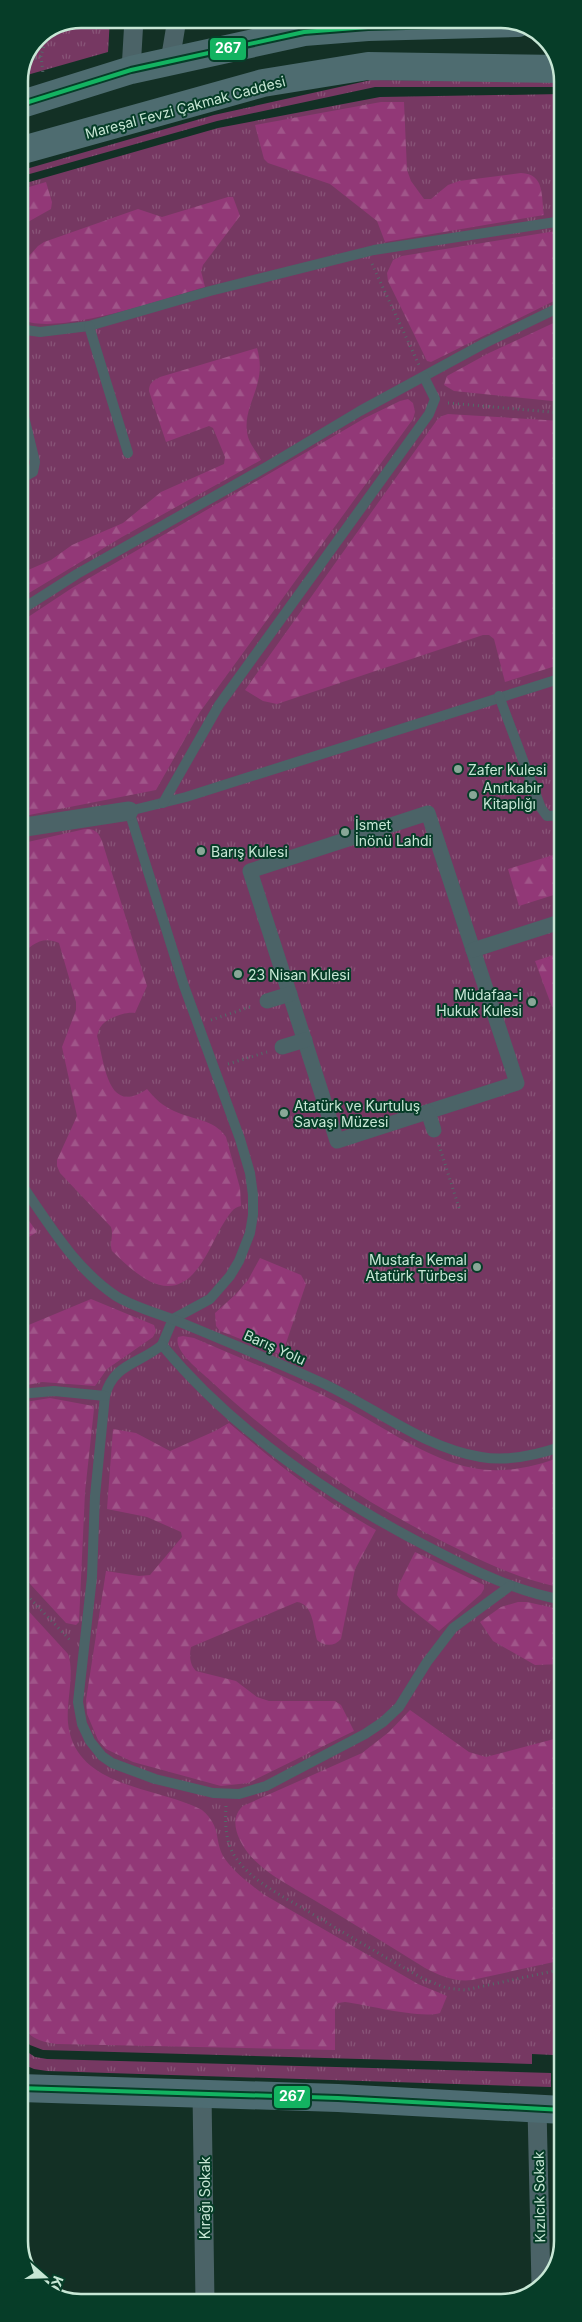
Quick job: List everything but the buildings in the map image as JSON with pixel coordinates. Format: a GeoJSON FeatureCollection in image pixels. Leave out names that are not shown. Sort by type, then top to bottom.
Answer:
{"type":"FeatureCollection","features":[{"type":"Feature","properties":{"kind":"main road"},"geometry":{"type":"LineString","coordinates":[[27,103],[132,70],[170,61],[304,32],[360,28]]}},
{"type":"Feature","properties":{"kind":"main road","name":"Mareşal Fevzi Çakmak Caddesi"},"geometry":{"type":"LineString","coordinates":[[27,149],[263,83],[368,66],[553,69]]}},
{"type":"Feature","properties":{"kind":"main road"},"geometry":{"type":"LineString","coordinates":[[27,2087],[202,2093],[554,2109]]}},
{"type":"Feature","properties":{"kind":"street"},"geometry":{"type":"LineString","coordinates":[[132,70],[134,27]]}},
{"type":"Feature","properties":{"kind":"street"},"geometry":{"type":"LineString","coordinates":[[170,61],[176,27]]}},
{"type":"Feature","properties":{"kind":"street"},"geometry":{"type":"LineString","coordinates":[[27,826],[59,820],[129,811]]}},
{"type":"Feature","properties":{"kind":"street"},"geometry":{"type":"LineString","coordinates":[[428,813],[473,950],[517,1083],[338,1141],[250,871],[428,813]]}},
{"type":"Feature","properties":{"kind":"street"},"geometry":{"type":"LineString","coordinates":[[473,950],[554,924]]}},
{"type":"Feature","properties":{"kind":"street"},"geometry":{"type":"LineString","coordinates":[[268,1001],[290,994]]}},
{"type":"Feature","properties":{"kind":"street"},"geometry":{"type":"LineString","coordinates":[[282,1047],[305,1040]]}},
{"type":"Feature","properties":{"kind":"street"},"geometry":{"type":"LineString","coordinates":[[428,1112],[434,1130]]}},
{"type":"Feature","properties":{"kind":"street","name":"Kırağı Sokak"},"geometry":{"type":"LineString","coordinates":[[202,2093],[205,2294]]}},
{"type":"Feature","properties":{"kind":"street","name":"Kızılcık Sokak"},"geometry":{"type":"LineString","coordinates":[[536,2108],[541,2277]]}},
{"type":"Feature","properties":{"kind":"lane"},"geometry":{"type":"LineString","coordinates":[[27,330],[40,332],[89,326],[210,291],[366,252],[554,222]]}},
{"type":"Feature","properties":{"kind":"lane"},"geometry":{"type":"LineString","coordinates":[[27,606],[77,574],[360,411],[485,343],[554,310]]}},
{"type":"Feature","properties":{"kind":"lane"},"geometry":{"type":"LineString","coordinates":[[89,326],[128,453]]}},
{"type":"Feature","properties":{"kind":"lane"},"geometry":{"type":"LineString","coordinates":[[163,803],[219,705],[430,414],[435,402],[424,377]]}},
{"type":"Feature","properties":{"kind":"lane"},"geometry":{"type":"LineString","coordinates":[[27,429],[35,462],[33,472],[27,475]]}},
{"type":"Feature","properties":{"kind":"lane"},"geometry":{"type":"LineString","coordinates":[[510,1586],[453,1628],[435,1650],[398,1707],[383,1722],[365,1734],[266,1786],[250,1792],[226,1795],[155,1780],[120,1767],[102,1756],[90,1741],[79,1713],[79,1690],[92,1577],[94,1496],[105,1396],[111,1379],[116,1373],[162,1345],[173,1319],[210,1299],[224,1284],[240,1260],[252,1225],[254,1205],[250,1173],[215,1068],[184,986],[129,811],[163,803],[554,680]]}},
{"type":"Feature","properties":{"kind":"lane"},"geometry":{"type":"LineString","coordinates":[[499,696],[541,808],[547,816],[554,816]]}},
{"type":"Feature","properties":{"kind":"lane","name":"Barış Yolu"},"geometry":{"type":"LineString","coordinates":[[27,1193],[64,1247],[95,1280],[117,1297],[173,1319],[330,1387],[410,1431],[452,1449],[482,1458],[508,1458],[554,1448]]}},
{"type":"Feature","properties":{"kind":"lane"},"geometry":{"type":"LineString","coordinates":[[162,1345],[189,1376],[258,1438],[340,1497],[411,1539],[510,1586],[554,1598]]}},
{"type":"Feature","properties":{"kind":"lane"},"geometry":{"type":"LineString","coordinates":[[27,1393],[54,1391],[105,1396]]}},
{"type":"Feature","properties":{"kind":"path"},"geometry":{"type":"LineString","coordinates":[[32,60],[41,56],[45,41]]}},
{"type":"Feature","properties":{"kind":"path"},"geometry":{"type":"LineString","coordinates":[[366,252],[424,377]]}},
{"type":"Feature","properties":{"kind":"path"},"geometry":{"type":"LineString","coordinates":[[435,402],[554,412]]}},
{"type":"Feature","properties":{"kind":"path"},"geometry":{"type":"LineString","coordinates":[[198,1024],[232,1013]]}},
{"type":"Feature","properties":{"kind":"path"},"geometry":{"type":"LineString","coordinates":[[215,1068],[282,1047]]}},
{"type":"Feature","properties":{"kind":"path"},"geometry":{"type":"LineString","coordinates":[[434,1130],[459,1208]]}},
{"type":"Feature","properties":{"kind":"path"},"geometry":{"type":"LineString","coordinates":[[27,1595],[73,1643],[83,1649]]}},
{"type":"Feature","properties":{"kind":"path"},"geometry":{"type":"LineString","coordinates":[[226,1795],[225,1819],[230,1846],[236,1857],[246,1868],[274,1891],[422,1978],[446,1988],[465,1990],[554,1972]]}},
{"type":"Feature","properties":{"kind":"green space"},"geometry":{"type":"Polygon","coordinates":[[[80,27],[110,27],[108,52],[28,75],[36,51],[43,43],[51,36],[70,29],[80,27]]]}},
{"type":"Feature","properties":{"kind":"green space"},"geometry":{"type":"Polygon","coordinates":[[[371,80],[554,81],[554,87],[375,87],[217,121],[27,175],[27,169],[214,115],[371,80]]]}},
{"type":"Feature","properties":{"kind":"green space"},"geometry":{"type":"Polygon","coordinates":[[[554,94],[554,2064],[553,2055],[532,2054],[532,2064],[43,2050],[27,2042],[27,183],[218,128],[380,97],[554,94]]]}},
{"type":"Feature","properties":{"kind":"green space"},"geometry":{"type":"Polygon","coordinates":[[[381,102],[404,102],[407,170],[411,181],[424,199],[431,199],[448,185],[459,181],[521,173],[529,174],[538,181],[542,193],[544,215],[385,242],[377,221],[330,184],[268,163],[264,159],[255,125],[381,102]]]}},
{"type":"Feature","properties":{"kind":"green space"},"geometry":{"type":"Polygon","coordinates":[[[46,182],[52,202],[51,209],[27,222],[27,188],[46,182]]]}},
{"type":"Feature","properties":{"kind":"green space"},"geometry":{"type":"Polygon","coordinates":[[[233,197],[240,216],[203,265],[201,271],[205,287],[137,307],[82,320],[56,324],[35,323],[27,320],[27,258],[38,246],[44,242],[138,209],[162,217],[233,197]]]}},
{"type":"Feature","properties":{"kind":"green space"},"geometry":{"type":"Polygon","coordinates":[[[554,231],[554,301],[431,362],[427,361],[388,281],[387,273],[393,260],[402,256],[554,231]]]}},
{"type":"Feature","properties":{"kind":"green space"},"geometry":{"type":"Polygon","coordinates":[[[554,323],[554,401],[454,391],[444,385],[447,376],[489,353],[554,323]]]}},
{"type":"Feature","properties":{"kind":"green space"},"geometry":{"type":"Polygon","coordinates":[[[257,348],[260,373],[248,412],[247,432],[261,460],[122,537],[27,594],[27,570],[51,560],[72,545],[123,523],[161,492],[224,464],[225,457],[213,428],[209,426],[166,442],[149,391],[153,381],[160,377],[257,348]]]}},
{"type":"Feature","properties":{"kind":"green space"},"geometry":{"type":"Polygon","coordinates":[[[408,399],[413,403],[415,412],[413,419],[200,712],[156,790],[27,815],[27,618],[72,588],[365,418],[408,399]]]}},
{"type":"Feature","properties":{"kind":"green space"},"geometry":{"type":"Polygon","coordinates":[[[448,414],[554,421],[554,667],[505,682],[494,639],[489,635],[483,635],[277,704],[263,701],[245,690],[437,420],[448,414]]]}},
{"type":"Feature","properties":{"kind":"green space"},"geometry":{"type":"Polygon","coordinates":[[[85,829],[96,832],[102,841],[147,986],[135,1013],[122,1014],[105,1022],[97,1036],[106,1072],[116,1092],[123,1096],[134,1096],[147,1089],[159,1102],[170,1109],[209,1123],[226,1137],[240,1188],[241,1206],[230,1214],[198,1268],[187,1279],[176,1285],[164,1286],[153,1283],[131,1269],[112,1251],[111,1227],[60,1173],[57,1166],[57,1160],[77,1116],[62,1047],[76,1010],[76,1002],[59,943],[47,940],[37,942],[27,950],[27,842],[85,829]]]}},
{"type":"Feature","properties":{"kind":"green space"},"geometry":{"type":"Polygon","coordinates":[[[554,855],[554,895],[519,906],[508,869],[554,855]]]}},
{"type":"Feature","properties":{"kind":"green space"},"geometry":{"type":"Polygon","coordinates":[[[554,955],[554,1006],[552,1007],[535,961],[554,955]]]}},
{"type":"Feature","properties":{"kind":"green space"},"geometry":{"type":"Polygon","coordinates":[[[27,1218],[37,1232],[27,1238],[27,1218]]]}},
{"type":"Feature","properties":{"kind":"green space"},"geometry":{"type":"Polygon","coordinates":[[[260,1258],[301,1275],[306,1284],[282,1355],[220,1331],[216,1326],[215,1313],[248,1280],[260,1258]]]}},
{"type":"Feature","properties":{"kind":"green space"},"geometry":{"type":"Polygon","coordinates":[[[91,1299],[154,1325],[156,1331],[153,1337],[107,1369],[95,1386],[42,1382],[27,1385],[27,1326],[91,1299]]]}},
{"type":"Feature","properties":{"kind":"green space"},"geometry":{"type":"Polygon","coordinates":[[[178,1337],[194,1338],[304,1386],[356,1412],[422,1450],[456,1464],[484,1470],[507,1470],[554,1459],[554,1586],[498,1568],[473,1556],[394,1515],[330,1476],[270,1432],[196,1368],[184,1356],[178,1343],[178,1337]]]}},
{"type":"Feature","properties":{"kind":"green space"},"geometry":{"type":"Polygon","coordinates":[[[50,1398],[93,1406],[94,1409],[85,1492],[79,1622],[76,1625],[66,1623],[27,1581],[27,1402],[50,1398]]]}},
{"type":"Feature","properties":{"kind":"green space"},"geometry":{"type":"Polygon","coordinates":[[[229,1423],[318,1494],[376,1530],[355,1569],[341,1639],[338,1642],[329,1645],[317,1640],[309,1611],[297,1602],[191,1647],[190,1660],[196,1671],[236,1681],[257,1697],[269,1701],[335,1701],[341,1705],[354,1731],[248,1783],[221,1786],[133,1762],[106,1749],[98,1740],[87,1714],[86,1700],[106,1571],[139,1576],[150,1575],[182,1537],[181,1532],[147,1517],[107,1509],[113,1429],[136,1433],[170,1451],[229,1423]]]}},
{"type":"Feature","properties":{"kind":"green space"},"geometry":{"type":"Polygon","coordinates":[[[415,1552],[484,1585],[481,1594],[439,1631],[401,1601],[397,1595],[399,1584],[415,1552]]]}},
{"type":"Feature","properties":{"kind":"green space"},"geometry":{"type":"Polygon","coordinates":[[[518,1602],[527,1602],[554,1608],[554,1664],[535,1665],[493,1641],[480,1622],[501,1607],[518,1602]]]}},
{"type":"Feature","properties":{"kind":"green space"},"geometry":{"type":"Polygon","coordinates":[[[27,1609],[68,1654],[71,1679],[68,1723],[74,1745],[86,1761],[102,1773],[121,1782],[184,1802],[202,1810],[213,1823],[221,1852],[225,1859],[233,1869],[263,1894],[418,1984],[447,1996],[440,2013],[431,2014],[394,2011],[345,2002],[338,2003],[335,2008],[335,2050],[57,2044],[45,2042],[31,2036],[27,2032],[27,1609]]]}},
{"type":"Feature","properties":{"kind":"green space"},"geometry":{"type":"Polygon","coordinates":[[[410,1710],[469,1752],[486,1757],[554,1739],[554,1962],[472,1980],[460,1980],[442,1976],[425,1968],[279,1879],[262,1867],[244,1848],[238,1836],[235,1823],[238,1811],[243,1806],[362,1753],[389,1732],[410,1710]]]}},
{"type":"Feature","properties":{"kind":"green space"},"geometry":{"type":"Polygon","coordinates":[[[27,2052],[35,2057],[47,2059],[551,2073],[551,2087],[47,2071],[27,2066],[27,2052]]]}},
{"type":"Feature","properties":{"kind":"transit line","name":"267"},"geometry":{"type":"LineString","coordinates":[[27,102],[131,70],[304,32],[360,28]]}},
{"type":"Feature","properties":{"kind":"transit line","name":"267"},"geometry":{"type":"LineString","coordinates":[[27,2088],[338,2098],[554,2110]]}},
{"type":"Feature","properties":{"kind":"place","name":"Zafer Kulesi"},"geometry":{"type":"Point","coordinates":[458,769]}},
{"type":"Feature","properties":{"kind":"place","name":"Anıtkabir Kitaplığı"},"geometry":{"type":"Point","coordinates":[473,795]}},
{"type":"Feature","properties":{"kind":"place","name":"İsmet İnönü Lahdi"},"geometry":{"type":"Point","coordinates":[345,832]}},
{"type":"Feature","properties":{"kind":"place","name":"Barış Kulesi"},"geometry":{"type":"Point","coordinates":[201,851]}},
{"type":"Feature","properties":{"kind":"place","name":"23 Nisan Kulesi"},"geometry":{"type":"Point","coordinates":[238,974]}},
{"type":"Feature","properties":{"kind":"place","name":"Müdafaa-i Hukuk Kulesi"},"geometry":{"type":"Point","coordinates":[532,1002]}},
{"type":"Feature","properties":{"kind":"place","name":"Atatürk ve Kurtuluş Savaşı Müzesi"},"geometry":{"type":"Point","coordinates":[284,1113]}},
{"type":"Feature","properties":{"kind":"place","name":"Mustafa Kemal Atatürk Türbesi"},"geometry":{"type":"Point","coordinates":[477,1267]}}]}
